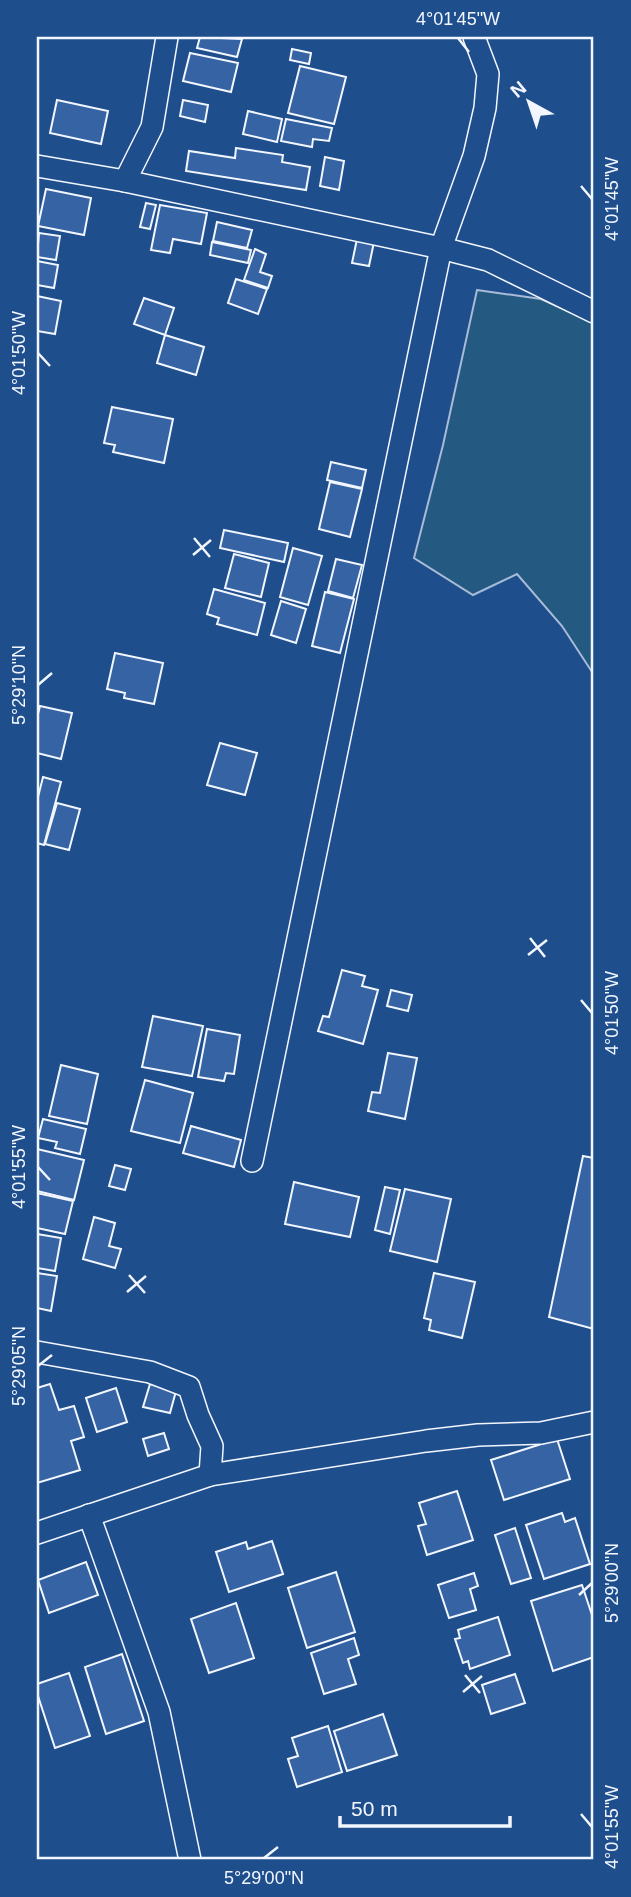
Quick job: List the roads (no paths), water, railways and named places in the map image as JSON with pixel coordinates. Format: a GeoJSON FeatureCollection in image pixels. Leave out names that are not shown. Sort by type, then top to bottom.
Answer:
{"type":"FeatureCollection","features":[{"type":"Feature","properties":{"kind":"street"},"geometry":{"type":"LineString","coordinates":[[125,181],[152,127],[167,37]]}},
{"type":"Feature","properties":{"kind":"street"},"geometry":{"type":"LineString","coordinates":[[252,1161],[441,248],[474,156],[485,108],[488,74],[474,37]]}},
{"type":"Feature","properties":{"kind":"street"},"geometry":{"type":"LineString","coordinates":[[37,166],[125,181],[488,260],[594,312]]}},
{"type":"Feature","properties":{"kind":"street"},"geometry":{"type":"LineString","coordinates":[[37,1352],[150,1372],[189,1387],[212,1446],[210,1475]]}},
{"type":"Feature","properties":{"kind":"street"},"geometry":{"type":"LineString","coordinates":[[37,1533],[210,1475],[426,1441],[541,1433],[594,1422]]}},
{"type":"Feature","properties":{"kind":"street"},"geometry":{"type":"LineString","coordinates":[[89,1515],[159,1712],[190,1860]]}}]}
